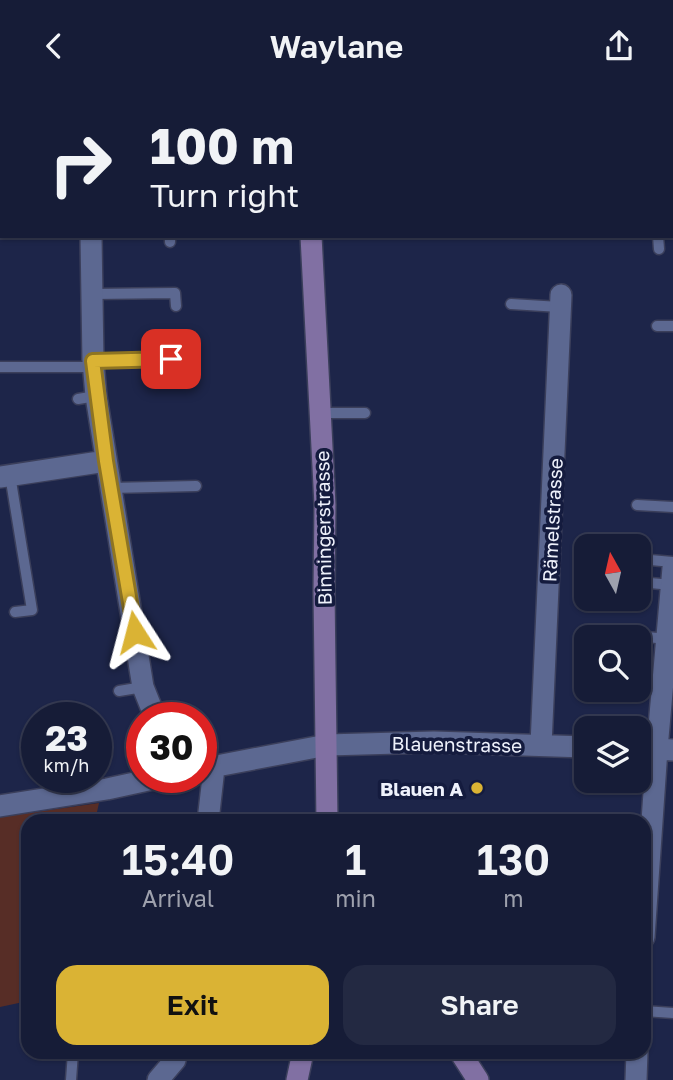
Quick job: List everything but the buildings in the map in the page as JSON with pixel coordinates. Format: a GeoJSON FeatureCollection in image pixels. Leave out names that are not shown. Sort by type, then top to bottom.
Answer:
{"type":"FeatureCollection","features":[{"type":"Feature","properties":{"kind":"main road","name":"Binningerstrasse"},"geometry":{"type":"LineString","coordinates":[[311,238],[325,505],[327,814]]}},
{"type":"Feature","properties":{"kind":"main road"},"geometry":{"type":"LineString","coordinates":[[297,1080],[302,1059]]}},
{"type":"Feature","properties":{"kind":"main road"},"geometry":{"type":"LineString","coordinates":[[464,1059],[478,1080]]}},
{"type":"Feature","properties":{"kind":"street"},"geometry":{"type":"LineString","coordinates":[[91,238],[93,364],[87,397],[106,461],[143,687],[149,702]]}},
{"type":"Feature","properties":{"kind":"street","name":"Rämelstrasse"},"geometry":{"type":"LineString","coordinates":[[541,745],[561,301]]}},
{"type":"Feature","properties":{"kind":"street"},"geometry":{"type":"LineString","coordinates":[[5,476],[106,461]]}},
{"type":"Feature","properties":{"kind":"street"},"geometry":{"type":"LineString","coordinates":[[651,825],[672,576]]}},
{"type":"Feature","properties":{"kind":"street","name":"Blauenstrasse"},"geometry":{"type":"LineString","coordinates":[[217,767],[327,745],[434,742],[574,746]]}},
{"type":"Feature","properties":{"kind":"street"},"geometry":{"type":"LineString","coordinates":[[0,806],[126,785]]}},
{"type":"Feature","properties":{"kind":"street"},"geometry":{"type":"LineString","coordinates":[[207,793],[208,814]]}},
{"type":"Feature","properties":{"kind":"street"},"geometry":{"type":"LineString","coordinates":[[158,1080],[175,1059]]}},
{"type":"Feature","properties":{"kind":"street"},"geometry":{"type":"LineString","coordinates":[[636,1080],[637,1059]]}},
{"type":"Feature","properties":{"kind":"lane"},"geometry":{"type":"LineString","coordinates":[[658,238],[659,249]]}},
{"type":"Feature","properties":{"kind":"lane"},"geometry":{"type":"LineString","coordinates":[[93,294],[175,293],[176,306]]}},
{"type":"Feature","properties":{"kind":"lane"},"geometry":{"type":"LineString","coordinates":[[511,304],[561,301]]}},
{"type":"Feature","properties":{"kind":"lane"},"geometry":{"type":"LineString","coordinates":[[657,326],[673,327]]}},
{"type":"Feature","properties":{"kind":"lane"},"geometry":{"type":"LineString","coordinates":[[0,367],[171,359],[171,370]]}},
{"type":"Feature","properties":{"kind":"lane"},"geometry":{"type":"LineString","coordinates":[[321,413],[365,413]]}},
{"type":"Feature","properties":{"kind":"lane"},"geometry":{"type":"LineString","coordinates":[[5,476],[32,610],[15,612]]}},
{"type":"Feature","properties":{"kind":"lane"},"geometry":{"type":"LineString","coordinates":[[111,488],[196,486]]}},
{"type":"Feature","properties":{"kind":"lane"},"geometry":{"type":"LineString","coordinates":[[637,505],[673,507]]}},
{"type":"Feature","properties":{"kind":"lane"},"geometry":{"type":"LineString","coordinates":[[651,560],[673,562]]}},
{"type":"Feature","properties":{"kind":"lane"},"geometry":{"type":"LineString","coordinates":[[651,580],[672,576]]}},
{"type":"Feature","properties":{"kind":"lane"},"geometry":{"type":"LineString","coordinates":[[651,637],[667,639]]}},
{"type":"Feature","properties":{"kind":"lane"},"geometry":{"type":"LineString","coordinates":[[119,691],[143,687]]}},
{"type":"Feature","properties":{"kind":"lane"},"geometry":{"type":"LineString","coordinates":[[651,1011],[673,1013]]}},
{"type":"Feature","properties":{"kind":"lane"},"geometry":{"type":"LineString","coordinates":[[71,1080],[72,1059]]}},
{"type":"Feature","properties":{"kind":"shaded area"},"geometry":{"type":"Polygon","coordinates":[[[99,803],[97,814],[21,814],[99,803]]]}},
{"type":"Feature","properties":{"kind":"shaded area"},"geometry":{"type":"Polygon","coordinates":[[[21,814],[21,1002],[0,1007],[0,817],[21,814]]]}},
{"type":"Feature","properties":{"kind":"place","name":"Blauen A"},"geometry":{"type":"Point","coordinates":[477,788]}},
{"type":"Feature","properties":{"kind":"route"},"geometry":{"type":"LineString","coordinates":[[135,632],[106,461],[93,361],[171,359]]}}]}
